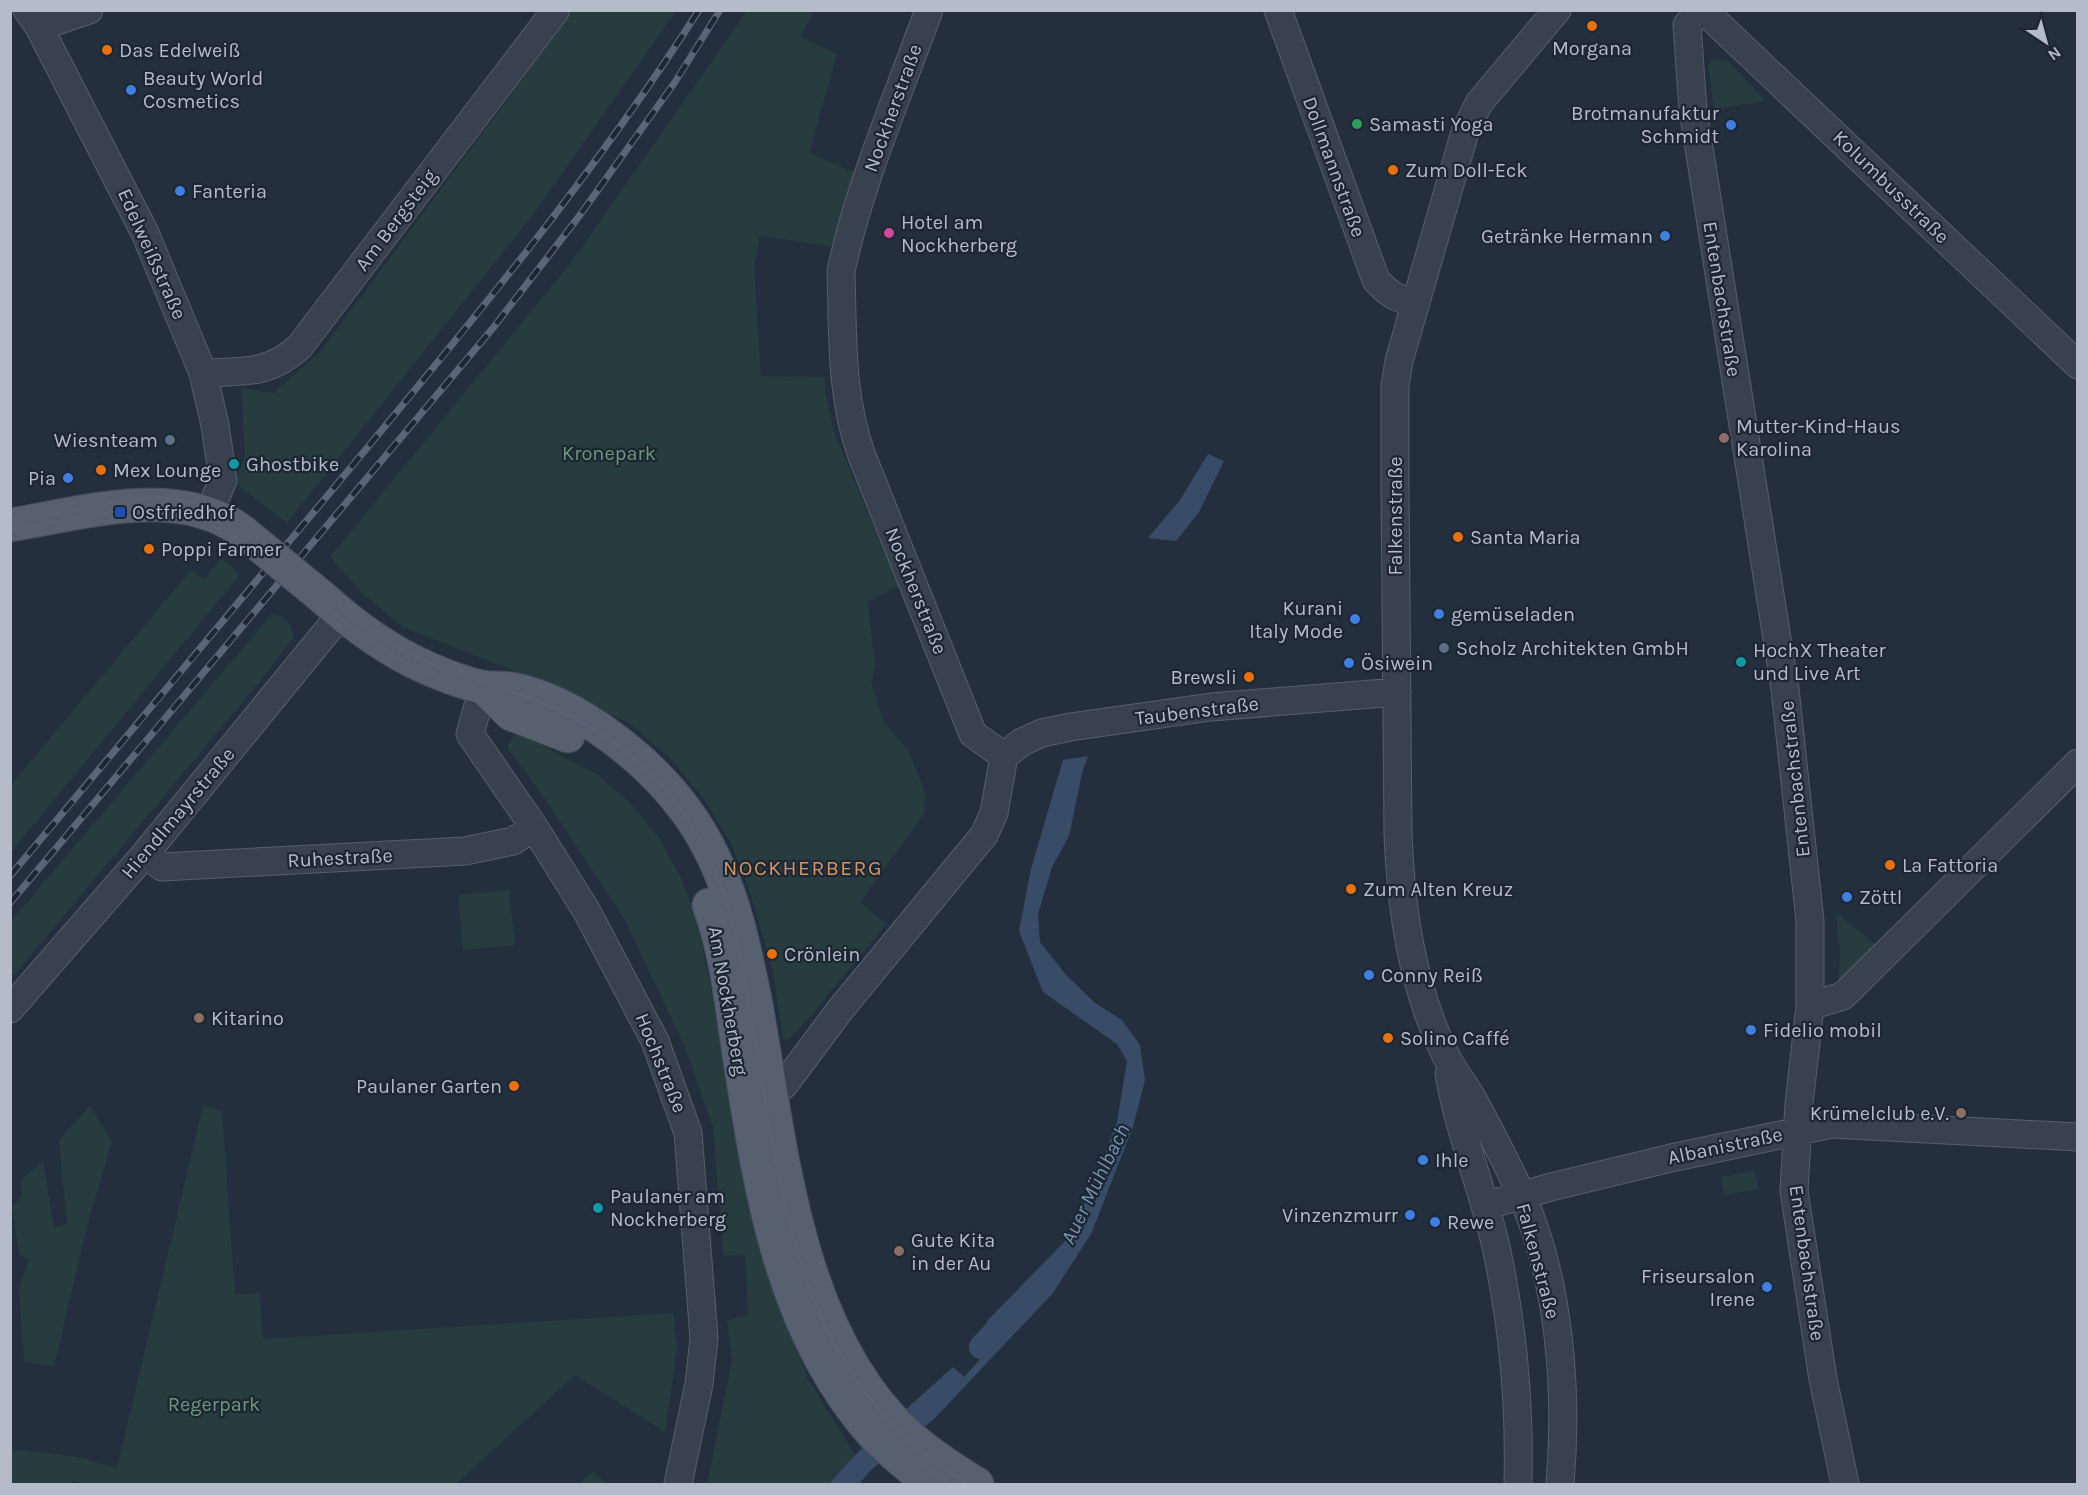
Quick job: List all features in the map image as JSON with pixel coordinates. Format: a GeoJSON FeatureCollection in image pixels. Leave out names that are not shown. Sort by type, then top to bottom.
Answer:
{"type":"FeatureCollection","features":[{"type":"Feature","properties":{"kind":"main road","name":"Am Nockherberg"},"geometry":{"type":"LineString","coordinates":[[10,525],[154,504],[180,505],[209,513],[243,532],[331,605],[400,654],[435,671],[483,687],[512,689],[532,696],[603,731],[650,770],[689,815],[710,850],[733,905],[748,964],[801,1240],[822,1300],[855,1367],[879,1403],[908,1435],[938,1459],[977,1485]]}},
{"type":"Feature","properties":{"kind":"main road","name":"Am Nockherberg"},"geometry":{"type":"LineString","coordinates":[[483,687],[511,714],[571,738],[624,774],[662,816],[691,860],[709,903],[719,939],[757,1161],[776,1246],[792,1295],[809,1335],[849,1403],[884,1446],[930,1485]]}},
{"type":"Feature","properties":{"kind":"street"},"geometry":{"type":"LineString","coordinates":[[33,19],[89,10]]}},
{"type":"Feature","properties":{"kind":"street","name":"Am Bergsteig"},"geometry":{"type":"LineString","coordinates":[[203,373],[268,368],[286,359],[300,346],[556,10]]}},
{"type":"Feature","properties":{"kind":"street","name":"Nockherstraße"},"geometry":{"type":"LineString","coordinates":[[929,10],[853,220],[841,271],[846,399],[851,427],[861,456],[974,734],[1004,756]]}},
{"type":"Feature","properties":{"kind":"street","name":"Dollmannstraße"},"geometry":{"type":"LineString","coordinates":[[1278,10],[1376,280],[1386,291],[1398,298],[1415,303]]}},
{"type":"Feature","properties":{"kind":"street","name":"Falkenstraße"},"geometry":{"type":"LineString","coordinates":[[1557,10],[1479,103],[1465,132],[1415,303],[1395,386],[1400,878],[1417,976],[1446,1055],[1473,1100],[1522,1195],[1547,1280],[1563,1390],[1560,1485]]}},
{"type":"Feature","properties":{"kind":"street","name":"Kolumbusstraße"},"geometry":{"type":"LineString","coordinates":[[1703,10],[2078,365]]}},
{"type":"Feature","properties":{"kind":"street","name":"Entenbachstraße"},"geometry":{"type":"LineString","coordinates":[[1703,10],[1687,25],[1693,110],[1785,689],[1810,921],[1810,1006],[1797,1131],[1794,1191],[1823,1379],[1845,1485]]}},
{"type":"Feature","properties":{"kind":"street","name":"Edelweißstraße"},"geometry":{"type":"LineString","coordinates":[[33,19],[145,233],[203,373],[215,424],[223,480],[209,513]]}},
{"type":"Feature","properties":{"kind":"street","name":"Hiendlmayrstraße"},"geometry":{"type":"LineString","coordinates":[[10,1009],[145,854],[331,605]]}},
{"type":"Feature","properties":{"kind":"street","name":"Hochstraße"},"geometry":{"type":"LineString","coordinates":[[483,687],[470,734],[534,827],[586,910],[632,995],[659,1052],[688,1133],[704,1338],[699,1384],[678,1485]]}},
{"type":"Feature","properties":{"kind":"street","name":"Taubenstraße"},"geometry":{"type":"LineString","coordinates":[[1004,756],[1022,742],[1042,733],[1070,727],[1222,706],[1397,692]]}},
{"type":"Feature","properties":{"kind":"street"},"geometry":{"type":"LineString","coordinates":[[771,1088],[784,1085],[840,1010],[937,896],[990,825],[1004,756]]}},
{"type":"Feature","properties":{"kind":"street"},"geometry":{"type":"LineString","coordinates":[[1810,1006],[1843,996],[2078,763]]}},
{"type":"Feature","properties":{"kind":"street","name":"Ruhestraße"},"geometry":{"type":"LineString","coordinates":[[145,854],[162,867],[465,851],[513,841],[534,827]]}},
{"type":"Feature","properties":{"kind":"street","name":"Falkenstraße"},"geometry":{"type":"LineString","coordinates":[[1446,1055],[1452,1093],[1485,1206],[1502,1277],[1517,1394],[1518,1485]]}},
{"type":"Feature","properties":{"kind":"street","name":"Albanistraße"},"geometry":{"type":"LineString","coordinates":[[1485,1206],[1660,1161],[1832,1124],[2078,1137]]}},
{"type":"Feature","properties":{"kind":"green space"},"geometry":{"type":"Polygon","coordinates":[[[573,11],[676,11],[532,216],[287,523],[235,483],[245,455],[241,388],[273,393],[320,352],[573,11]]]}},
{"type":"Feature","properties":{"kind":"green space","name":"Kronepark"},"geometry":{"type":"Polygon","coordinates":[[[747,11],[814,11],[800,37],[837,54],[809,153],[856,173],[837,247],[760,236],[754,267],[761,376],[825,377],[825,390],[834,432],[899,586],[868,601],[875,667],[871,683],[884,722],[908,750],[925,793],[924,814],[860,902],[887,924],[801,1027],[788,1039],[783,1039],[773,971],[749,889],[731,843],[703,798],[668,756],[627,722],[557,688],[403,627],[363,594],[330,557],[570,264],[747,11]]]}},
{"type":"Feature","properties":{"kind":"green space"},"geometry":{"type":"Polygon","coordinates":[[[1716,58],[1730,63],[1765,101],[1714,109],[1708,64],[1716,58]]]}},
{"type":"Feature","properties":{"kind":"green space"},"geometry":{"type":"Polygon","coordinates":[[[220,559],[230,564],[239,576],[11,852],[11,785],[191,570],[204,580],[220,559]]]}},
{"type":"Feature","properties":{"kind":"green space"},"geometry":{"type":"Polygon","coordinates":[[[272,614],[287,621],[294,637],[266,674],[11,979],[11,921],[272,614]]]}},
{"type":"Feature","properties":{"kind":"green space"},"geometry":{"type":"Polygon","coordinates":[[[516,732],[598,775],[632,805],[657,835],[680,876],[696,916],[739,1127],[779,1295],[808,1379],[855,1455],[829,1484],[707,1484],[732,1361],[727,1320],[748,1316],[745,1255],[723,1256],[713,1128],[685,1047],[624,918],[545,799],[507,747],[516,732]]]}},
{"type":"Feature","properties":{"kind":"green space"},"geometry":{"type":"Polygon","coordinates":[[[509,890],[515,945],[463,950],[458,895],[509,890]]]}},
{"type":"Feature","properties":{"kind":"green space"},"geometry":{"type":"Polygon","coordinates":[[[1836,912],[1877,946],[1838,988],[1840,955],[1836,912]]]}},
{"type":"Feature","properties":{"kind":"green space"},"geometry":{"type":"Polygon","coordinates":[[[90,1106],[112,1141],[86,1230],[54,1367],[24,1361],[19,1288],[29,1260],[19,1254],[12,1207],[21,1198],[22,1179],[43,1161],[54,1228],[67,1224],[59,1140],[90,1106]]]}},
{"type":"Feature","properties":{"kind":"green space","name":"Regerpark"},"geometry":{"type":"Polygon","coordinates":[[[203,1106],[222,1111],[235,1295],[260,1293],[263,1339],[673,1313],[677,1348],[665,1432],[575,1375],[456,1484],[82,1484],[74,1481],[67,1484],[11,1484],[11,1449],[78,1457],[117,1468],[203,1106]]]}},
{"type":"Feature","properties":{"kind":"green space"},"geometry":{"type":"Polygon","coordinates":[[[1755,1171],[1758,1189],[1724,1195],[1721,1177],[1755,1171]]]}},
{"type":"Feature","properties":{"kind":"green space"},"geometry":{"type":"Polygon","coordinates":[[[593,1472],[609,1484],[578,1484],[593,1472]]]}},
{"type":"Feature","properties":{"kind":"water"},"geometry":{"type":"Polygon","coordinates":[[[1208,454],[1224,461],[1199,512],[1176,541],[1148,538],[1180,500],[1208,454]]]}},
{"type":"Feature","properties":{"kind":"water"},"geometry":{"type":"Polygon","coordinates":[[[1088,756],[1082,773],[1069,836],[1052,867],[1038,914],[1040,942],[1066,975],[1095,1003],[1122,1020],[1140,1045],[1145,1080],[1133,1127],[1091,1234],[1053,1293],[933,1420],[871,1470],[859,1484],[829,1484],[855,1455],[953,1367],[964,1377],[985,1354],[987,1321],[1067,1239],[1093,1185],[1117,1122],[1127,1061],[1117,1044],[1043,992],[1019,931],[1031,869],[1063,760],[1088,756]]]}},
{"type":"Feature","properties":{"kind":"waterway","name":"Auer Mühlbach"},"geometry":{"type":"LineString","coordinates":[[981,1347],[1007,1319]]}},
{"type":"Feature","properties":{"kind":"tram line"},"geometry":{"type":"LineString","coordinates":[[10,520],[147,498],[194,503],[225,515],[254,533],[364,625],[391,644],[437,666],[519,694],[574,718],[609,739],[655,778],[678,805],[696,833],[723,892],[740,955],[775,1156],[789,1220],[808,1282],[833,1340],[866,1394],[911,1442],[968,1484]]}},
{"type":"Feature","properties":{"kind":"tram line"},"geometry":{"type":"LineString","coordinates":[[10,530],[143,508],[181,509],[202,515],[223,525],[264,553],[361,635],[400,659],[442,678]]}},
{"type":"Feature","properties":{"kind":"tram line"},"geometry":{"type":"LineString","coordinates":[[918,1462],[950,1484]]}},
{"type":"Feature","properties":{"kind":"railway"},"geometry":{"type":"LineString","coordinates":[[10,876],[480,310],[615,133],[699,10]]}},
{"type":"Feature","properties":{"kind":"railway"},"geometry":{"type":"LineString","coordinates":[[10,903],[493,328],[580,215],[675,82],[720,10]]}},
{"type":"Feature","properties":{"kind":"place","name":"Morgana"},"geometry":{"type":"Point","coordinates":[1592,26]}},
{"type":"Feature","properties":{"kind":"place","name":"Das Edelweiß"},"geometry":{"type":"Point","coordinates":[107,50]}},
{"type":"Feature","properties":{"kind":"place","name":"Beauty World Cosmetics"},"geometry":{"type":"Point","coordinates":[131,90]}},
{"type":"Feature","properties":{"kind":"place","name":"Samasti Yoga"},"geometry":{"type":"Point","coordinates":[1357,124]}},
{"type":"Feature","properties":{"kind":"place","name":"Brotmanufaktur Schmidt"},"geometry":{"type":"Point","coordinates":[1731,125]}},
{"type":"Feature","properties":{"kind":"place","name":"Zum Doll-Eck"},"geometry":{"type":"Point","coordinates":[1393,170]}},
{"type":"Feature","properties":{"kind":"place","name":"Fanteria"},"geometry":{"type":"Point","coordinates":[180,191]}},
{"type":"Feature","properties":{"kind":"place","name":"Hotel am Nockherberg"},"geometry":{"type":"Point","coordinates":[889,233]}},
{"type":"Feature","properties":{"kind":"place","name":"Getränke Hermann"},"geometry":{"type":"Point","coordinates":[1665,236]}},
{"type":"Feature","properties":{"kind":"place","name":"Mutter-Kind-Haus Karolina"},"geometry":{"type":"Point","coordinates":[1724,438]}},
{"type":"Feature","properties":{"kind":"place","name":"Wiesnteam"},"geometry":{"type":"Point","coordinates":[170,440]}},
{"type":"Feature","properties":{"kind":"place","name":"Ghostbike"},"geometry":{"type":"Point","coordinates":[234,464]}},
{"type":"Feature","properties":{"kind":"place","name":"Mex Lounge"},"geometry":{"type":"Point","coordinates":[101,470]}},
{"type":"Feature","properties":{"kind":"place","name":"Pia"},"geometry":{"type":"Point","coordinates":[68,478]}},
{"type":"Feature","properties":{"kind":"place","name":"Ostfriedhof"},"geometry":{"type":"Point","coordinates":[120,512]}},
{"type":"Feature","properties":{"kind":"place","name":"Santa Maria"},"geometry":{"type":"Point","coordinates":[1458,537]}},
{"type":"Feature","properties":{"kind":"place","name":"Poppi Farmer"},"geometry":{"type":"Point","coordinates":[149,549]}},
{"type":"Feature","properties":{"kind":"place","name":"gemüseladen"},"geometry":{"type":"Point","coordinates":[1439,614]}},
{"type":"Feature","properties":{"kind":"place","name":"Kurani Italy Mode"},"geometry":{"type":"Point","coordinates":[1355,619]}},
{"type":"Feature","properties":{"kind":"place","name":"Scholz Architekten GmbH"},"geometry":{"type":"Point","coordinates":[1444,648]}},
{"type":"Feature","properties":{"kind":"place","name":"HochX Theater und Live Art"},"geometry":{"type":"Point","coordinates":[1741,662]}},
{"type":"Feature","properties":{"kind":"place","name":"Ösiwein"},"geometry":{"type":"Point","coordinates":[1349,663]}},
{"type":"Feature","properties":{"kind":"place","name":"Brewsli"},"geometry":{"type":"Point","coordinates":[1249,677]}},
{"type":"Feature","properties":{"kind":"place","name":"La Fattoria"},"geometry":{"type":"Point","coordinates":[1890,865]}},
{"type":"Feature","properties":{"kind":"place","name":"Zum Alten Kreuz"},"geometry":{"type":"Point","coordinates":[1351,889]}},
{"type":"Feature","properties":{"kind":"place","name":"Zöttl"},"geometry":{"type":"Point","coordinates":[1847,897]}},
{"type":"Feature","properties":{"kind":"place","name":"Crönlein"},"geometry":{"type":"Point","coordinates":[772,954]}},
{"type":"Feature","properties":{"kind":"place","name":"Conny Reiß"},"geometry":{"type":"Point","coordinates":[1369,975]}},
{"type":"Feature","properties":{"kind":"place","name":"Kitarino"},"geometry":{"type":"Point","coordinates":[199,1018]}},
{"type":"Feature","properties":{"kind":"place","name":"Fidelio mobil"},"geometry":{"type":"Point","coordinates":[1751,1030]}},
{"type":"Feature","properties":{"kind":"place","name":"Solino Caffé"},"geometry":{"type":"Point","coordinates":[1388,1038]}},
{"type":"Feature","properties":{"kind":"place","name":"Paulaner Garten"},"geometry":{"type":"Point","coordinates":[514,1086]}},
{"type":"Feature","properties":{"kind":"place","name":"Krümelclub e.V."},"geometry":{"type":"Point","coordinates":[1961,1113]}},
{"type":"Feature","properties":{"kind":"place","name":"Ihle"},"geometry":{"type":"Point","coordinates":[1423,1160]}},
{"type":"Feature","properties":{"kind":"place","name":"Paulaner am Nockherberg"},"geometry":{"type":"Point","coordinates":[598,1208]}},
{"type":"Feature","properties":{"kind":"place","name":"Vinzenzmurr"},"geometry":{"type":"Point","coordinates":[1410,1215]}},
{"type":"Feature","properties":{"kind":"place","name":"Rewe"},"geometry":{"type":"Point","coordinates":[1435,1222]}},
{"type":"Feature","properties":{"kind":"place","name":"Gute Kita in der Au"},"geometry":{"type":"Point","coordinates":[899,1251]}},
{"type":"Feature","properties":{"kind":"place","name":"Friseursalon Irene"},"geometry":{"type":"Point","coordinates":[1767,1287]}},
{"type":"Feature","properties":{"kind":"district","name":"NOCKHERBERG"},"geometry":{"type":"Point","coordinates":[803,868]}}]}
